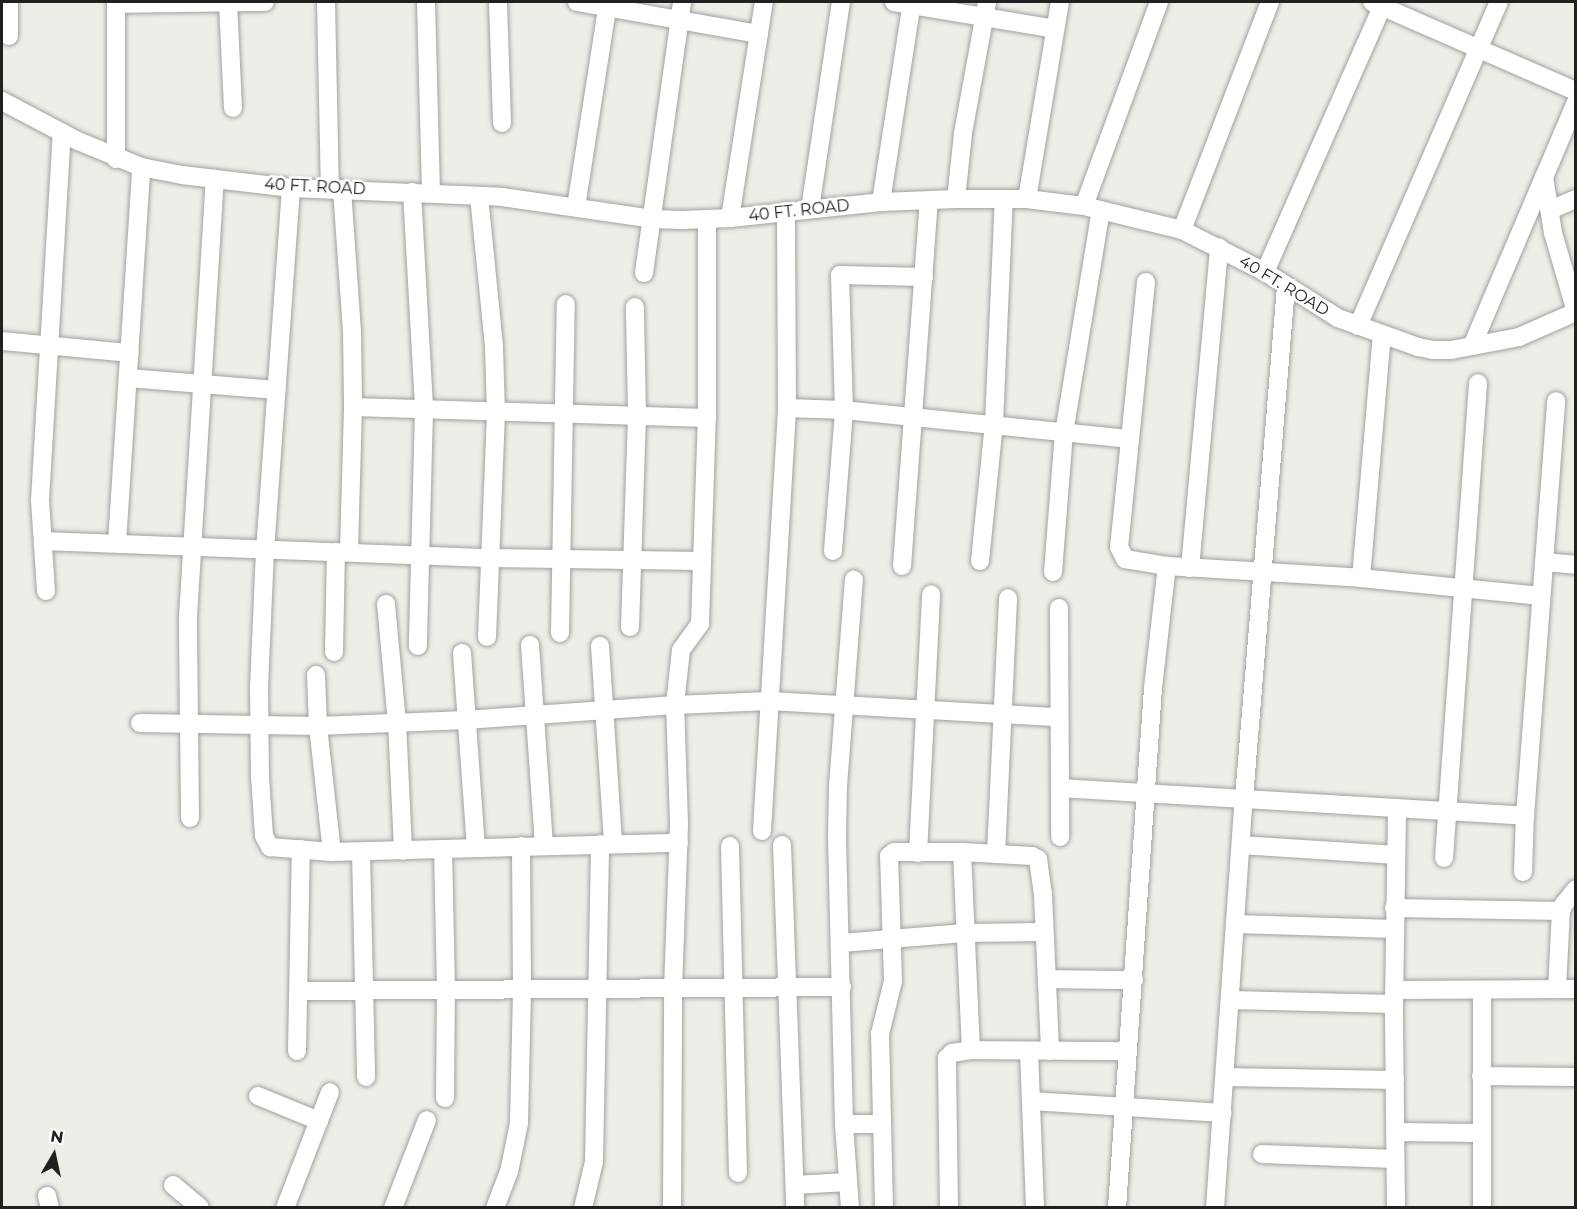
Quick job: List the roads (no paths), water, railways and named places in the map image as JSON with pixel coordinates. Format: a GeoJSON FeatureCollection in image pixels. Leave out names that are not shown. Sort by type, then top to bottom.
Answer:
{"type":"FeatureCollection","features":[{"type":"Feature","properties":{"kind":"street"},"geometry":{"type":"LineString","coordinates":[[9,2],[9,36]]}},
{"type":"Feature","properties":{"kind":"street"},"geometry":{"type":"LineString","coordinates":[[228,2],[233,108]]}},
{"type":"Feature","properties":{"kind":"street"},"geometry":{"type":"LineString","coordinates":[[116,159],[116,3],[265,2]]}},
{"type":"Feature","properties":{"kind":"street"},"geometry":{"type":"LineString","coordinates":[[326,2],[336,189],[352,331],[353,407],[343,552],[333,652]]}},
{"type":"Feature","properties":{"kind":"street"},"geometry":{"type":"LineString","coordinates":[[426,2],[431,192]]}},
{"type":"Feature","properties":{"kind":"street"},"geometry":{"type":"LineString","coordinates":[[498,2],[502,123]]}},
{"type":"Feature","properties":{"kind":"street"},"geometry":{"type":"LineString","coordinates":[[578,2],[681,10],[759,34]]}},
{"type":"Feature","properties":{"kind":"street"},"geometry":{"type":"LineString","coordinates":[[730,218],[764,2]]}},
{"type":"Feature","properties":{"kind":"street"},"geometry":{"type":"LineString","coordinates":[[810,209],[841,2]]}},
{"type":"Feature","properties":{"kind":"street"},"geometry":{"type":"LineString","coordinates":[[881,202],[906,2],[986,9],[1055,29]]}},
{"type":"Feature","properties":{"kind":"street"},"geometry":{"type":"LineString","coordinates":[[1027,199],[1060,2]]}},
{"type":"Feature","properties":{"kind":"street"},"geometry":{"type":"LineString","coordinates":[[1053,572],[1064,433],[1093,208],[1159,2]]}},
{"type":"Feature","properties":{"kind":"street"},"geometry":{"type":"LineString","coordinates":[[1182,230],[1270,2]]}},
{"type":"Feature","properties":{"kind":"street"},"geometry":{"type":"LineString","coordinates":[[1358,326],[1499,2]]}},
{"type":"Feature","properties":{"kind":"street"},"geometry":{"type":"LineString","coordinates":[[576,207],[608,3]]}},
{"type":"Feature","properties":{"kind":"street"},"geometry":{"type":"LineString","coordinates":[[1265,272],[1379,3],[1575,91]]}},
{"type":"Feature","properties":{"kind":"street"},"geometry":{"type":"LineString","coordinates":[[956,199],[963,133],[986,9]]}},
{"type":"Feature","properties":{"kind":"street"},"geometry":{"type":"LineString","coordinates":[[644,273],[681,10]]}},
{"type":"Feature","properties":{"kind":"street","name":"40 FT. ROAD"},"geometry":{"type":"LineString","coordinates":[[2,101],[116,159],[141,167],[291,188],[431,192],[480,196],[576,207],[652,219],[707,220],[881,202],[956,199],[1027,199],[1093,208],[1182,230],[1265,272],[1323,310],[1382,335],[1434,350],[1519,337],[1575,312]]}},
{"type":"Feature","properties":{"kind":"street"},"geometry":{"type":"LineString","coordinates":[[1472,346],[1575,102]]}},
{"type":"Feature","properties":{"kind":"street"},"geometry":{"type":"LineString","coordinates":[[46,591],[40,500],[62,133]]}},
{"type":"Feature","properties":{"kind":"street"},"geometry":{"type":"LineString","coordinates":[[117,543],[141,167]]}},
{"type":"Feature","properties":{"kind":"street"},"geometry":{"type":"LineString","coordinates":[[1544,177],[1575,312]]}},
{"type":"Feature","properties":{"kind":"street"},"geometry":{"type":"LineString","coordinates":[[190,818],[188,617],[215,179]]}},
{"type":"Feature","properties":{"kind":"street"},"geometry":{"type":"LineString","coordinates":[[291,188],[266,550],[259,726],[266,843],[270,847],[332,852],[679,843]]}},
{"type":"Feature","properties":{"kind":"street"},"geometry":{"type":"LineString","coordinates":[[412,192],[424,410],[418,646]]}},
{"type":"Feature","properties":{"kind":"street"},"geometry":{"type":"LineString","coordinates":[[480,196],[494,347],[496,413],[487,637]]}},
{"type":"Feature","properties":{"kind":"street"},"geometry":{"type":"LineString","coordinates":[[1550,210],[1575,199]]}},
{"type":"Feature","properties":{"kind":"street"},"geometry":{"type":"LineString","coordinates":[[980,561],[994,424],[1004,200]]}},
{"type":"Feature","properties":{"kind":"street"},"geometry":{"type":"LineString","coordinates":[[902,566],[915,417],[929,201]]}},
{"type":"Feature","properties":{"kind":"street"},"geometry":{"type":"LineString","coordinates":[[762,831],[788,408],[786,211]]}},
{"type":"Feature","properties":{"kind":"street"},"geometry":{"type":"LineString","coordinates":[[672,1208],[674,989],[679,843],[675,705],[681,650],[700,624],[707,418],[707,220]]}},
{"type":"Feature","properties":{"kind":"street"},"geometry":{"type":"LineString","coordinates":[[1190,568],[1219,247]]}},
{"type":"Feature","properties":{"kind":"street"},"geometry":{"type":"LineString","coordinates":[[833,551],[844,410],[840,275],[924,277]]}},
{"type":"Feature","properties":{"kind":"street"},"geometry":{"type":"LineString","coordinates":[[1146,282],[1120,554],[1125,559],[1167,566],[1361,578],[1541,596]]}},
{"type":"Feature","properties":{"kind":"street"},"geometry":{"type":"LineString","coordinates":[[1215,1208],[1244,798],[1286,286]]}},
{"type":"Feature","properties":{"kind":"street"},"geometry":{"type":"LineString","coordinates":[[561,633],[566,304]]}},
{"type":"Feature","properties":{"kind":"street"},"geometry":{"type":"LineString","coordinates":[[630,627],[637,416],[634,307]]}},
{"type":"Feature","properties":{"kind":"street"},"geometry":{"type":"LineString","coordinates":[[1361,578],[1382,335]]}},
{"type":"Feature","properties":{"kind":"street"},"geometry":{"type":"LineString","coordinates":[[2,341],[129,353]]}},
{"type":"Feature","properties":{"kind":"street"},"geometry":{"type":"LineString","coordinates":[[128,378],[277,390]]}},
{"type":"Feature","properties":{"kind":"street"},"geometry":{"type":"LineString","coordinates":[[1444,858],[1461,589],[1478,383]]}},
{"type":"Feature","properties":{"kind":"street"},"geometry":{"type":"LineString","coordinates":[[1523,872],[1525,816],[1556,401]]}},
{"type":"Feature","properties":{"kind":"street"},"geometry":{"type":"LineString","coordinates":[[353,407],[707,418]]}},
{"type":"Feature","properties":{"kind":"street"},"geometry":{"type":"LineString","coordinates":[[788,408],[844,410],[1130,439]]}},
{"type":"Feature","properties":{"kind":"street"},"geometry":{"type":"LineString","coordinates":[[43,541],[489,558],[702,561]]}},
{"type":"Feature","properties":{"kind":"street"},"geometry":{"type":"LineString","coordinates":[[1544,562],[1575,565]]}},
{"type":"Feature","properties":{"kind":"street"},"geometry":{"type":"LineString","coordinates":[[1117,1208],[1122,1107],[1134,980],[1153,688],[1167,566]]}},
{"type":"Feature","properties":{"kind":"street"},"geometry":{"type":"LineString","coordinates":[[850,1208],[844,1124],[838,786],[854,580]]}},
{"type":"Feature","properties":{"kind":"street"},"geometry":{"type":"LineString","coordinates":[[918,853],[931,594]]}},
{"type":"Feature","properties":{"kind":"street"},"geometry":{"type":"LineString","coordinates":[[996,854],[1008,598]]}},
{"type":"Feature","properties":{"kind":"street"},"geometry":{"type":"LineString","coordinates":[[386,604],[397,722],[403,850]]}},
{"type":"Feature","properties":{"kind":"street"},"geometry":{"type":"LineString","coordinates":[[1059,608],[1060,837]]}},
{"type":"Feature","properties":{"kind":"street"},"geometry":{"type":"LineString","coordinates":[[530,645],[544,845]]}},
{"type":"Feature","properties":{"kind":"street"},"geometry":{"type":"LineString","coordinates":[[583,1208],[594,1162],[597,988],[606,844],[605,710],[600,646]]}},
{"type":"Feature","properties":{"kind":"street"},"geometry":{"type":"LineString","coordinates":[[462,653],[476,847]]}},
{"type":"Feature","properties":{"kind":"street"},"geometry":{"type":"LineString","coordinates":[[316,675],[318,726],[332,852]]}},
{"type":"Feature","properties":{"kind":"street"},"geometry":{"type":"LineString","coordinates":[[140,723],[188,726],[318,726],[466,720],[675,705],[769,701],[1059,717]]}},
{"type":"Feature","properties":{"kind":"street"},"geometry":{"type":"LineString","coordinates":[[1060,788],[1525,816]]}},
{"type":"Feature","properties":{"kind":"street"},"geometry":{"type":"LineString","coordinates":[[1396,1208],[1394,929],[1397,808]]}},
{"type":"Feature","properties":{"kind":"street"},"geometry":{"type":"LineString","coordinates":[[782,845],[795,1208]]}},
{"type":"Feature","properties":{"kind":"street"},"geometry":{"type":"LineString","coordinates":[[1241,845],[1396,855]]}},
{"type":"Feature","properties":{"kind":"street"},"geometry":{"type":"LineString","coordinates":[[495,1208],[509,1172],[519,1123],[522,990],[521,846]]}},
{"type":"Feature","properties":{"kind":"street"},"geometry":{"type":"LineString","coordinates":[[730,846],[731,988],[738,1173]]}},
{"type":"Feature","properties":{"kind":"street"},"geometry":{"type":"LineString","coordinates":[[297,1051],[300,991],[301,849]]}},
{"type":"Feature","properties":{"kind":"street"},"geometry":{"type":"LineString","coordinates":[[443,849],[446,991],[445,1098]]}},
{"type":"Feature","properties":{"kind":"street"},"geometry":{"type":"LineString","coordinates":[[361,852],[366,990],[366,1077]]}},
{"type":"Feature","properties":{"kind":"street"},"geometry":{"type":"LineString","coordinates":[[884,1208],[880,1124],[880,1025],[892,992],[889,856],[894,852],[962,852],[1032,856],[1038,859],[1041,865],[1050,1051]]}},
{"type":"Feature","properties":{"kind":"street"},"geometry":{"type":"LineString","coordinates":[[962,852],[972,1050]]}},
{"type":"Feature","properties":{"kind":"street"},"geometry":{"type":"LineString","coordinates":[[1231,1000],[1394,997],[1482,990],[1566,989],[1562,911],[1564,904],[1575,893]]}},
{"type":"Feature","properties":{"kind":"street"},"geometry":{"type":"LineString","coordinates":[[1395,908],[1562,911]]}},
{"type":"Feature","properties":{"kind":"street"},"geometry":{"type":"LineString","coordinates":[[1236,924],[1394,929]]}},
{"type":"Feature","properties":{"kind":"street"},"geometry":{"type":"LineString","coordinates":[[841,943],[965,933],[1044,932]]}},
{"type":"Feature","properties":{"kind":"street"},"geometry":{"type":"LineString","coordinates":[[1047,979],[1134,980]]}},
{"type":"Feature","properties":{"kind":"street"},"geometry":{"type":"LineString","coordinates":[[300,991],[842,987]]}},
{"type":"Feature","properties":{"kind":"street"},"geometry":{"type":"LineString","coordinates":[[1482,990],[1482,1208]]}},
{"type":"Feature","properties":{"kind":"street"},"geometry":{"type":"LineString","coordinates":[[949,1208],[947,1058],[952,1053],[972,1050],[1127,1051]]}},
{"type":"Feature","properties":{"kind":"street"},"geometry":{"type":"LineString","coordinates":[[1029,1051],[1035,1208]]}},
{"type":"Feature","properties":{"kind":"street"},"geometry":{"type":"LineString","coordinates":[[1481,1076],[1575,1077]]}},
{"type":"Feature","properties":{"kind":"street"},"geometry":{"type":"LineString","coordinates":[[1225,1077],[1395,1080]]}},
{"type":"Feature","properties":{"kind":"street"},"geometry":{"type":"LineString","coordinates":[[285,1208],[330,1092]]}},
{"type":"Feature","properties":{"kind":"street"},"geometry":{"type":"LineString","coordinates":[[258,1096],[319,1121]]}},
{"type":"Feature","properties":{"kind":"street"},"geometry":{"type":"LineString","coordinates":[[1031,1101],[1223,1113]]}},
{"type":"Feature","properties":{"kind":"street"},"geometry":{"type":"LineString","coordinates":[[393,1208],[427,1120]]}},
{"type":"Feature","properties":{"kind":"street"},"geometry":{"type":"LineString","coordinates":[[844,1124],[880,1124]]}},
{"type":"Feature","properties":{"kind":"street"},"geometry":{"type":"LineString","coordinates":[[1395,1132],[1481,1133]]}},
{"type":"Feature","properties":{"kind":"street"},"geometry":{"type":"LineString","coordinates":[[1262,1154],[1395,1159]]}},
{"type":"Feature","properties":{"kind":"street"},"geometry":{"type":"LineString","coordinates":[[795,1185],[847,1182]]}},
{"type":"Feature","properties":{"kind":"street"},"geometry":{"type":"LineString","coordinates":[[173,1185],[200,1208]]}}]}
